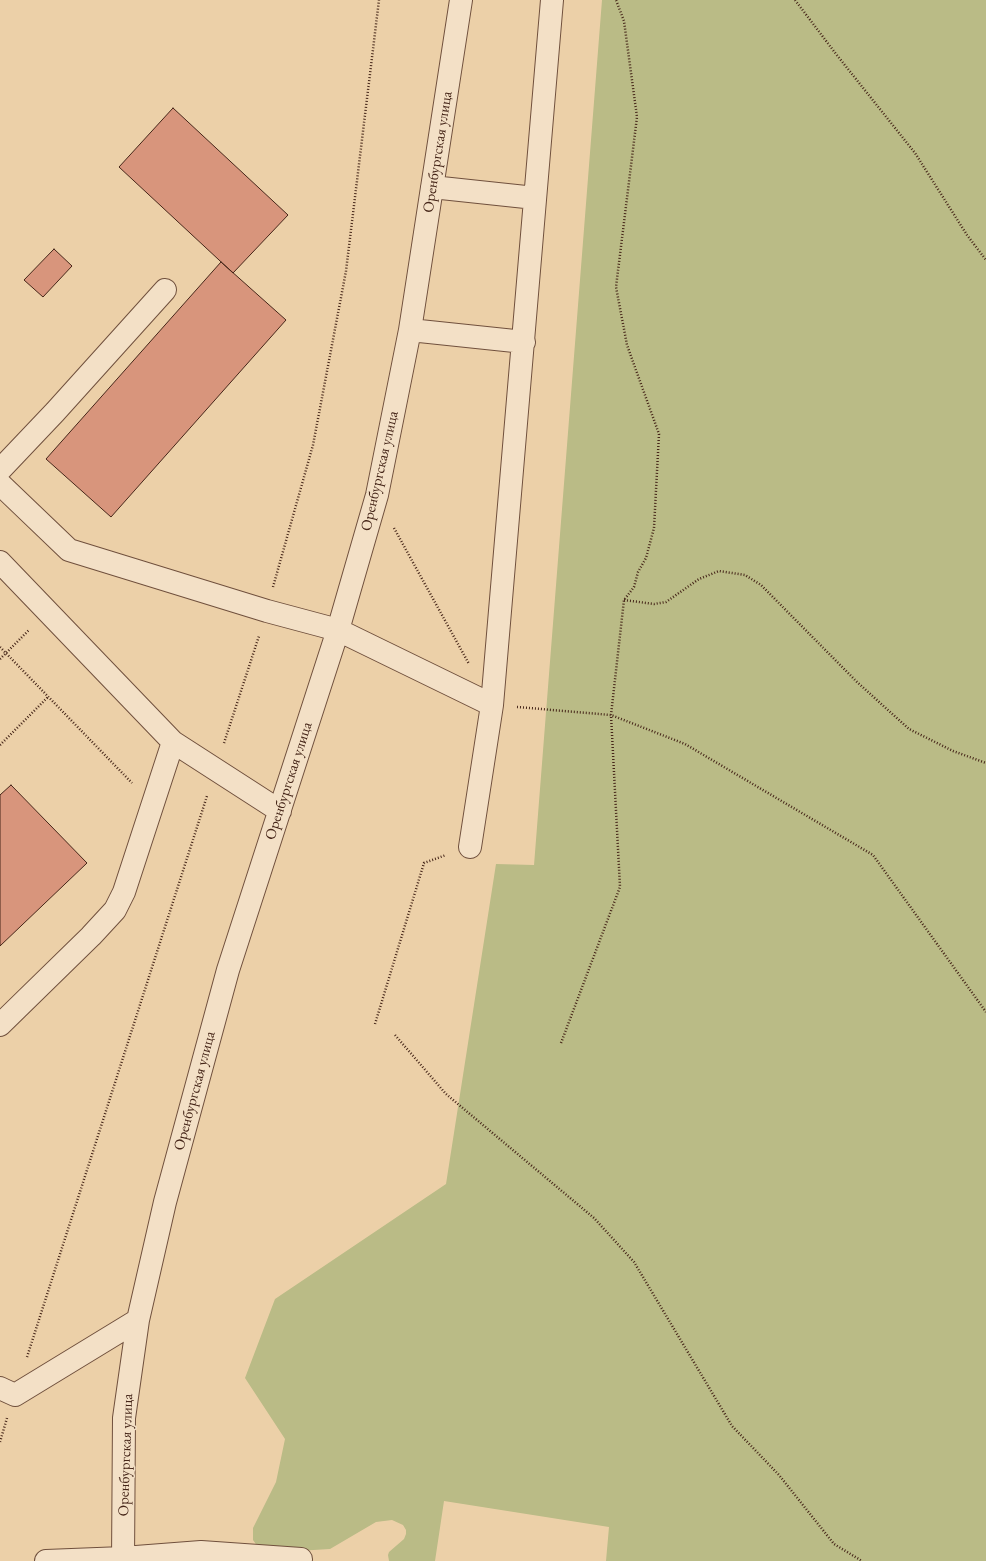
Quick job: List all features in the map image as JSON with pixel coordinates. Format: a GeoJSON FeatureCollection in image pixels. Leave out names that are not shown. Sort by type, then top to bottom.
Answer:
{"type":"FeatureCollection","features":[{"type":"Feature","properties":{"kind":"street","name":"Оренбургская улица"},"geometry":{"type":"LineString","coordinates":[[123,1560],[124,1418],[138,1320],[165,1202],[220,1000],[338,630],[376,495],[410,330],[461,0]]}},
{"type":"Feature","properties":{"kind":"street"},"geometry":{"type":"LineString","coordinates":[[470,847],[492,705],[552,0]]}},
{"type":"Feature","properties":{"kind":"street"},"geometry":{"type":"LineString","coordinates":[[432,187],[535,198]]}},
{"type":"Feature","properties":{"kind":"street"},"geometry":{"type":"LineString","coordinates":[[0,470],[55,412],[165,290]]}},
{"type":"Feature","properties":{"kind":"street"},"geometry":{"type":"LineString","coordinates":[[410,330],[524,342]]}},
{"type":"Feature","properties":{"kind":"street"},"geometry":{"type":"LineString","coordinates":[[0,484],[69,550],[267,611],[338,630],[492,705]]}},
{"type":"Feature","properties":{"kind":"street"},"geometry":{"type":"LineString","coordinates":[[0,562],[173,742],[280,811]]}},
{"type":"Feature","properties":{"kind":"street"},"geometry":{"type":"LineString","coordinates":[[0,1025],[91,936],[115,910],[124,892],[173,742]]}},
{"type":"Feature","properties":{"kind":"street"},"geometry":{"type":"LineString","coordinates":[[7,1392],[138,1320]]}},
{"type":"Feature","properties":{"kind":"street"},"geometry":{"type":"LineString","coordinates":[[46,1561],[123,1560],[201,1552],[301,1559]]}},
{"type":"Feature","properties":{"kind":"path"},"geometry":{"type":"LineString","coordinates":[[0,1442],[7,1392],[216,770],[267,611],[313,445],[346,272],[379,0]]}},
{"type":"Feature","properties":{"kind":"path"},"geometry":{"type":"LineString","coordinates":[[562,1043],[620,888],[611,716],[624,600],[634,587],[638,572],[646,558],[654,528],[659,434],[627,345],[616,287],[637,117],[624,21],[616,0]]}},
{"type":"Feature","properties":{"kind":"path"},"geometry":{"type":"LineString","coordinates":[[795,0],[914,153],[967,235],[986,260]]}},
{"type":"Feature","properties":{"kind":"path"},"geometry":{"type":"LineString","coordinates":[[376,495],[472,670]]}},
{"type":"Feature","properties":{"kind":"path"},"geometry":{"type":"LineString","coordinates":[[624,600],[654,604],[666,602],[699,580],[720,571],[745,575],[761,585],[857,682],[909,729],[953,751],[986,763]]}},
{"type":"Feature","properties":{"kind":"path"},"geometry":{"type":"LineString","coordinates":[[0,659],[48,612]]}},
{"type":"Feature","properties":{"kind":"path"},"geometry":{"type":"LineString","coordinates":[[0,647],[153,804]]}},
{"type":"Feature","properties":{"kind":"path"},"geometry":{"type":"LineString","coordinates":[[0,745],[48,696]]}},
{"type":"Feature","properties":{"kind":"path"},"geometry":{"type":"LineString","coordinates":[[492,705],[611,716],[686,744],[873,855],[986,1012]]}},
{"type":"Feature","properties":{"kind":"path"},"geometry":{"type":"LineString","coordinates":[[376,1024],[424,863],[470,847]]}},
{"type":"Feature","properties":{"kind":"path"},"geometry":{"type":"LineString","coordinates":[[395,1035],[446,1094],[594,1218],[634,1262],[732,1426],[779,1475],[834,1544],[862,1561]]}},
{"type":"Feature","properties":{"kind":"green space"},"geometry":{"type":"Polygon","coordinates":[[[602,0],[986,0],[986,1561],[606,1561],[609,1527],[444,1501],[435,1561],[389,1561],[389,1552],[404,1539],[406,1534],[406,1530],[403,1525],[392,1520],[376,1522],[330,1549],[297,1551],[258,1547],[253,1540],[253,1528],[276,1482],[285,1439],[245,1378],[275,1299],[446,1184],[496,864],[534,865],[602,0]]]}},
{"type":"Feature","properties":{"kind":"building"},"geometry":{"type":"Polygon","coordinates":[[[173,108],[288,215],[233,273],[119,167],[173,108]]]}},
{"type":"Feature","properties":{"kind":"building"},"geometry":{"type":"Polygon","coordinates":[[[54,249],[72,266],[43,297],[24,280],[54,249]]]}},
{"type":"Feature","properties":{"kind":"building"},"geometry":{"type":"Polygon","coordinates":[[[221,262],[286,320],[111,517],[46,459],[221,262]]]}},
{"type":"Feature","properties":{"kind":"building"},"geometry":{"type":"Polygon","coordinates":[[[11,785],[87,863],[0,946],[0,795],[11,785]]]}}]}
